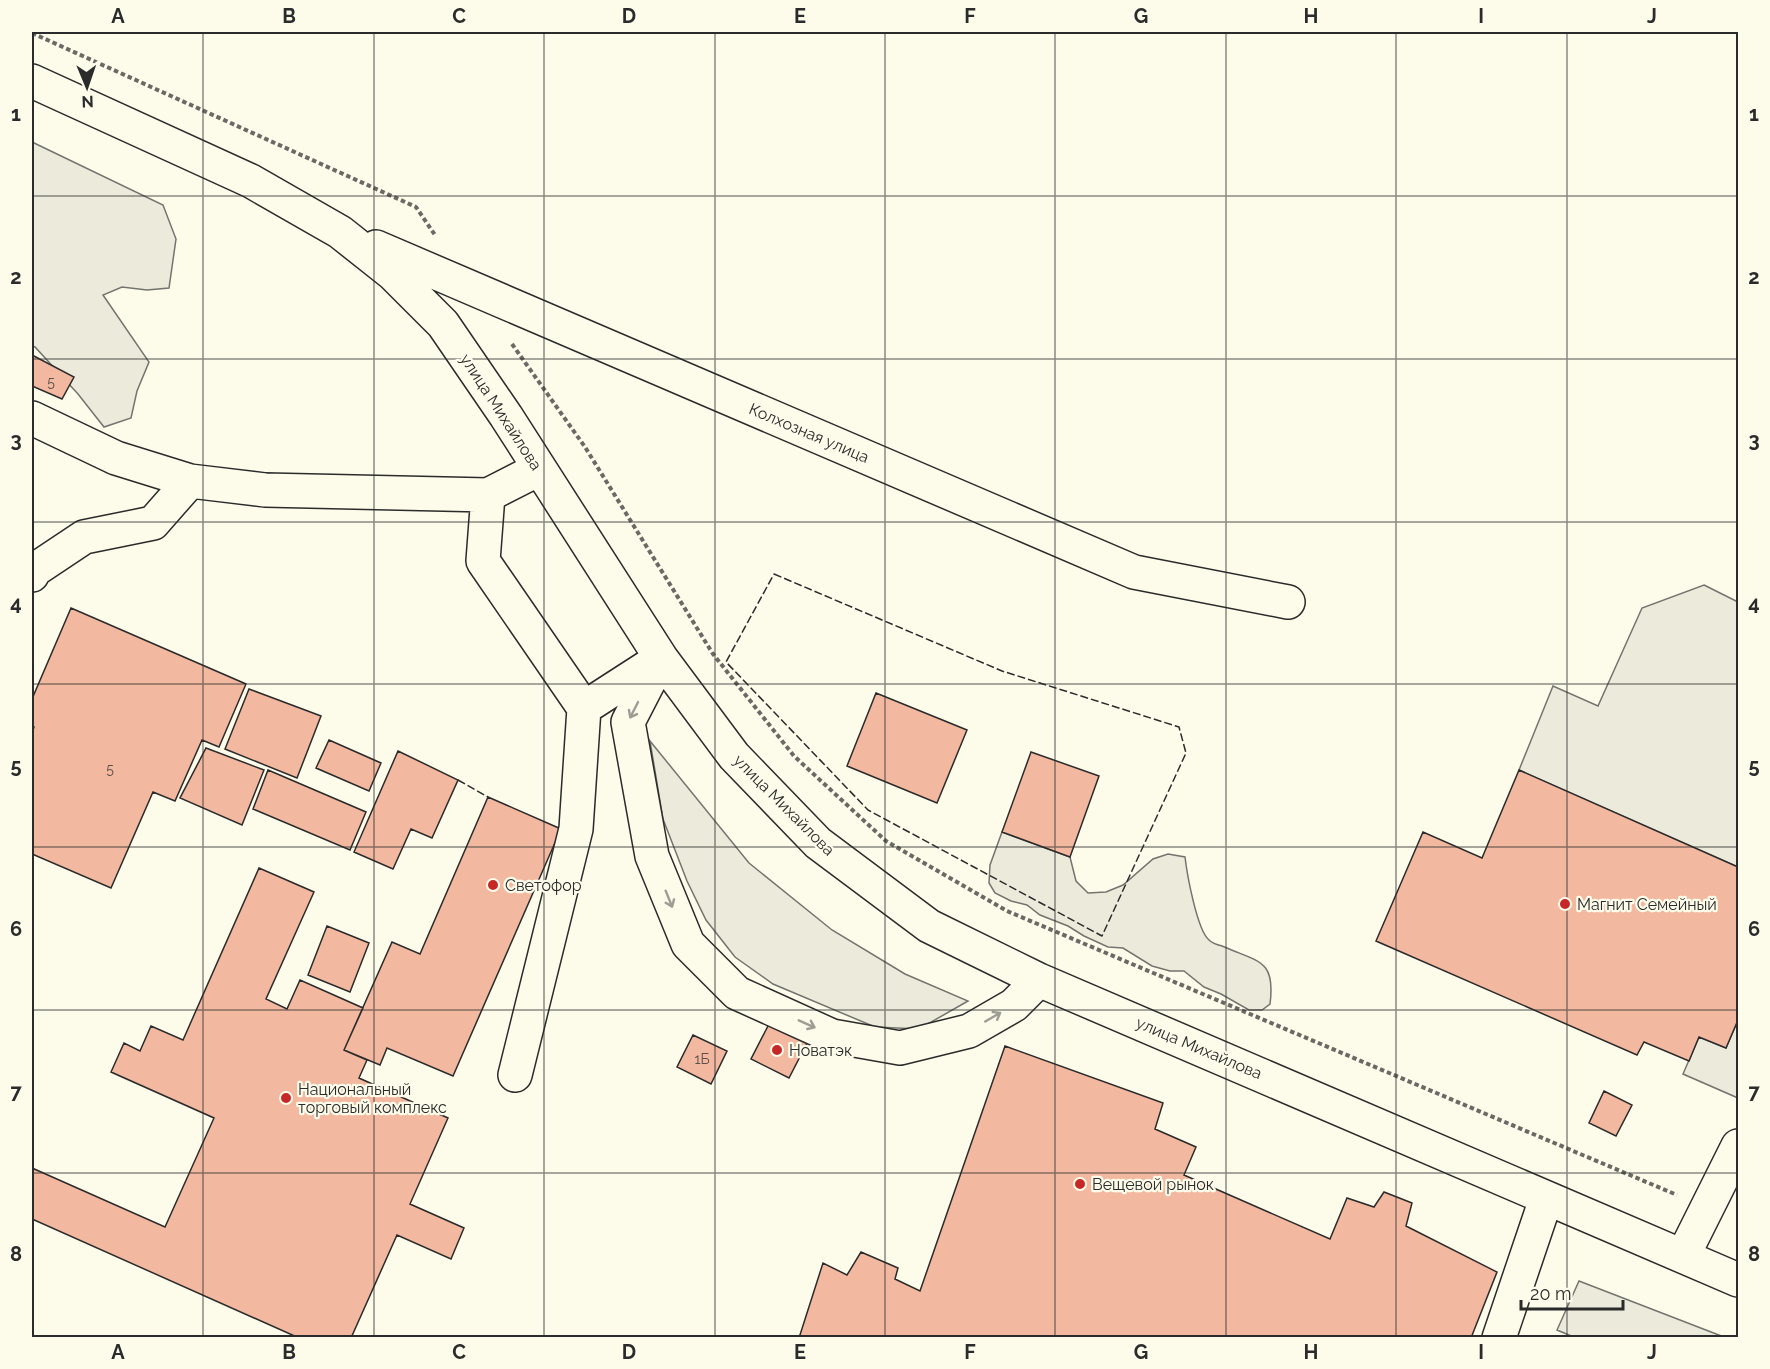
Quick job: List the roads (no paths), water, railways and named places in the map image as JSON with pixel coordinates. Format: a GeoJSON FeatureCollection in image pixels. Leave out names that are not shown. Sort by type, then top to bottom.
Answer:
{"type":"FeatureCollection","features":[{"type":"Feature","properties":{"kind":"street","name":"улица Михайлова"},"geometry":{"type":"LineString","coordinates":[[32,81],[251,181],[340,232],[393,274],[443,324],[506,416],[661,658],[734,756],[818,843],[929,926],[1039,980],[1738,1280]]}},
{"type":"Feature","properties":{"kind":"street","name":"Колхозная улица"},"geometry":{"type":"LineString","coordinates":[[340,232],[1134,572],[1288,602]]}},
{"type":"Feature","properties":{"kind":"street"},"geometry":{"type":"LineString","coordinates":[[32,418],[116,458],[190,481],[265,490],[488,495],[539,469]]}},
{"type":"Feature","properties":{"kind":"street"},"geometry":{"type":"LineString","coordinates":[[32,574],[33,571],[84,537],[153,522],[190,481]]}},
{"type":"Feature","properties":{"kind":"street"},"geometry":{"type":"LineString","coordinates":[[488,495],[483,561],[584,708],[576,829],[515,1075]]}},
{"type":"Feature","properties":{"kind":"street"},"geometry":{"type":"LineString","coordinates":[[584,708],[661,658]]}},
{"type":"Feature","properties":{"kind":"street"},"geometry":{"type":"LineString","coordinates":[[661,658],[628,722],[652,856],[688,944],[737,993],[832,1036],[900,1048],[969,1031],[1014,1005],[1039,980]]}},
{"type":"Feature","properties":{"kind":"street"},"geometry":{"type":"LineString","coordinates":[[1683,1257],[1738,1146]]}},
{"type":"Feature","properties":{"kind":"street"},"geometry":{"type":"LineString","coordinates":[[1499,1338],[1546,1199]]}},
{"type":"Feature","properties":{"kind":"place","name":"Светофор"},"geometry":{"type":"Point","coordinates":[493,885]}},
{"type":"Feature","properties":{"kind":"place","name":"Магнит Семейный"},"geometry":{"type":"Point","coordinates":[1565,904]}},
{"type":"Feature","properties":{"kind":"place","name":"Новатэк"},"geometry":{"type":"Point","coordinates":[777,1050]}},
{"type":"Feature","properties":{"kind":"place","name":"Национальный торговый комплекс"},"geometry":{"type":"Point","coordinates":[286,1098]}},
{"type":"Feature","properties":{"kind":"place","name":"Вещевой рынок"},"geometry":{"type":"Point","coordinates":[1080,1184]}}]}
